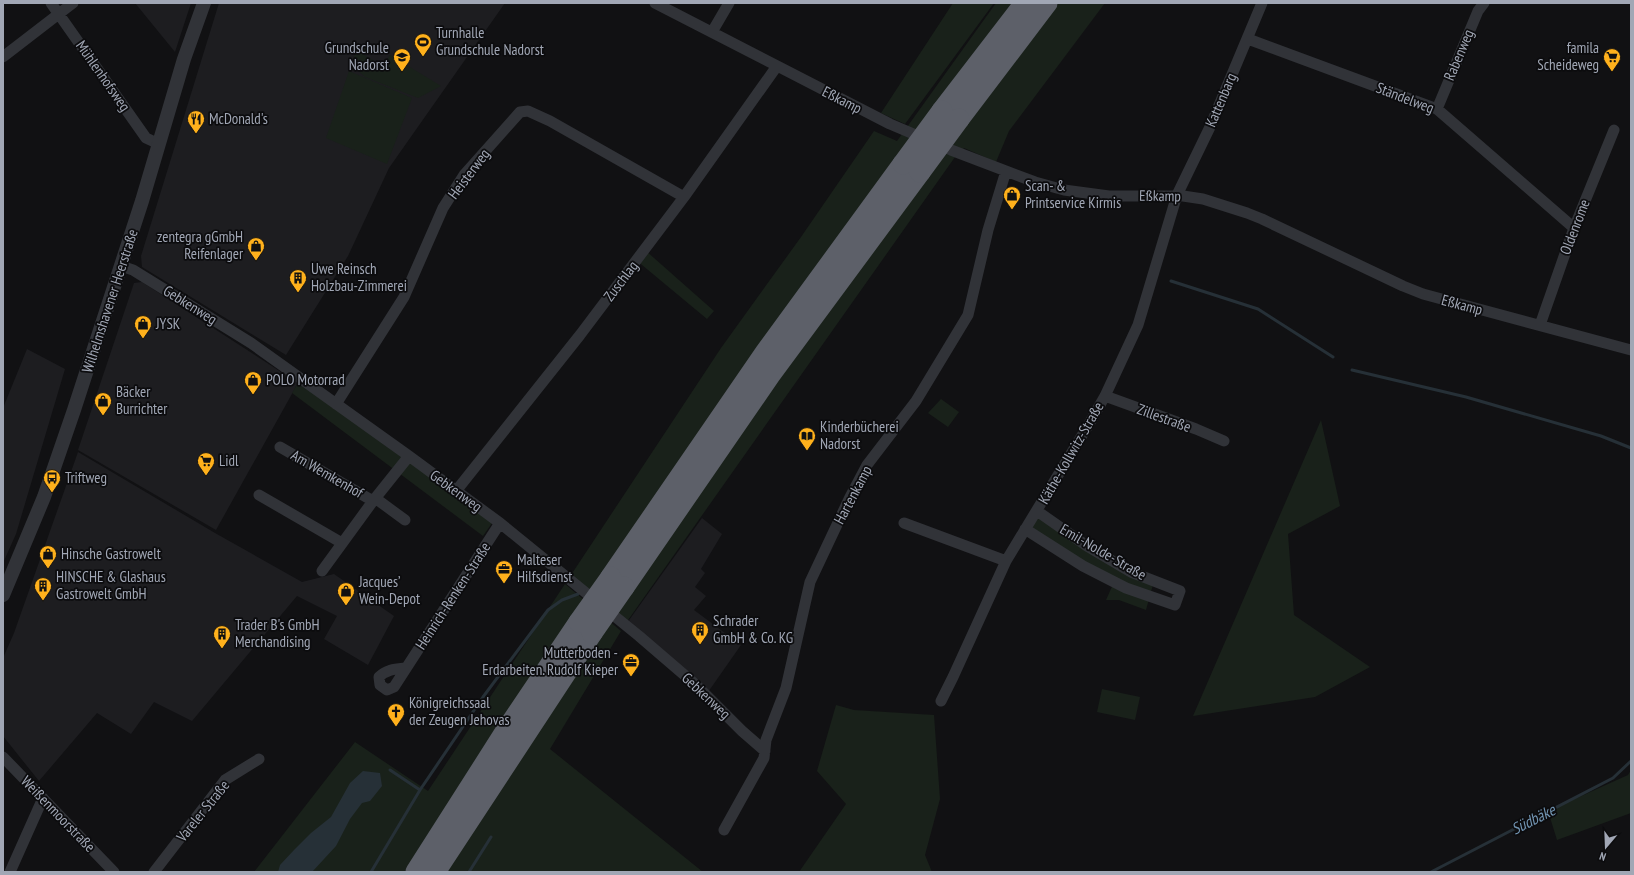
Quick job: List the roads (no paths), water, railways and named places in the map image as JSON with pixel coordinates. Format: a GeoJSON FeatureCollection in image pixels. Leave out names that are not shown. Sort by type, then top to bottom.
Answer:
{"type":"FeatureCollection","features":[{"type":"Feature","properties":{"kind":"highway"},"geometry":{"type":"LineString","coordinates":[[435,872],[586,627],[617,582],[765,353],[912,168],[1026,3]]}},
{"type":"Feature","properties":{"kind":"highway"},"geometry":{"type":"LineString","coordinates":[[950,115],[1047,3]]}},
{"type":"Feature","properties":{"kind":"highway"},"geometry":{"type":"LineString","coordinates":[[416,872],[509,726],[586,627]]}},
{"type":"Feature","properties":{"kind":"street","name":"Mühlenhofsweg"},"geometry":{"type":"LineString","coordinates":[[51,3],[146,138],[159,144]]}},
{"type":"Feature","properties":{"kind":"street"},"geometry":{"type":"LineString","coordinates":[[3,57],[73,3]]}},
{"type":"Feature","properties":{"kind":"street","name":"Wilhelmshavener Heerstraße"},"geometry":{"type":"LineString","coordinates":[[3,595],[44,497],[122,266],[184,60],[204,3]]}},
{"type":"Feature","properties":{"kind":"street","name":"Eßkamp"},"geometry":{"type":"LineString","coordinates":[[655,3],[890,124],[1035,182],[1064,190],[1109,196],[1177,195],[1203,200],[1247,213],[1298,235],[1403,286],[1423,294],[1631,350]]}},
{"type":"Feature","properties":{"kind":"street"},"geometry":{"type":"LineString","coordinates":[[712,32],[729,3]]}},
{"type":"Feature","properties":{"kind":"street","name":"Kattenbarg"},"geometry":{"type":"LineString","coordinates":[[1177,195],[1193,165],[1248,39],[1262,3]]}},
{"type":"Feature","properties":{"kind":"street","name":"Rabenweg"},"geometry":{"type":"LineString","coordinates":[[1437,109],[1478,11],[1484,3]]}},
{"type":"Feature","properties":{"kind":"street","name":"Ständelweg"},"geometry":{"type":"LineString","coordinates":[[1248,39],[1437,109],[1574,228]]}},
{"type":"Feature","properties":{"kind":"street","name":"Zuschlag"},"geometry":{"type":"LineString","coordinates":[[456,491],[572,346],[684,197],[777,66]]}},
{"type":"Feature","properties":{"kind":"street","name":"Heisterweg"},"geometry":{"type":"LineString","coordinates":[[336,404],[404,297],[443,208],[464,175],[520,112],[528,111],[550,121],[684,197]]}},
{"type":"Feature","properties":{"kind":"street","name":"Oldenrome"},"geometry":{"type":"LineString","coordinates":[[1540,325],[1574,228],[1614,130]]}},
{"type":"Feature","properties":{"kind":"street","name":"Hartenkamp"},"geometry":{"type":"LineString","coordinates":[[724,830],[764,758],[766,740],[786,688],[810,582],[850,497],[867,465],[916,402],[968,315],[988,230],[1006,171]]}},
{"type":"Feature","properties":{"kind":"street","name":"Käthe-Kollwitz-Straße"},"geometry":{"type":"LineString","coordinates":[[941,701],[1006,561],[1089,424],[1138,325],[1177,195]]}},
{"type":"Feature","properties":{"kind":"street","name":"Gebkenweg"},"geometry":{"type":"LineString","coordinates":[[122,266],[133,270],[251,343],[500,523],[639,636],[696,685],[742,731],[765,751]]}},
{"type":"Feature","properties":{"kind":"street","name":"Zillestraße"},"geometry":{"type":"LineString","coordinates":[[1104,396],[1196,429],[1224,441]]}},
{"type":"Feature","properties":{"kind":"street","name":"Am Wemkenhof"},"geometry":{"type":"LineString","coordinates":[[280,447],[374,500],[404,520]]}},
{"type":"Feature","properties":{"kind":"street","name":"Am Wemkenhof"},"geometry":{"type":"LineString","coordinates":[[322,570],[409,456]]}},
{"type":"Feature","properties":{"kind":"street"},"geometry":{"type":"LineString","coordinates":[[259,495],[342,543]]}},
{"type":"Feature","properties":{"kind":"street","name":"Emil-Nolde-Straße"},"geometry":{"type":"LineString","coordinates":[[1025,529],[1083,566],[1126,588],[1175,605],[1180,591],[1131,572],[1087,546],[1037,511]]}},
{"type":"Feature","properties":{"kind":"street","name":"Heinrich-Renken-Straße"},"geometry":{"type":"LineString","coordinates":[[406,668],[500,523]]}},
{"type":"Feature","properties":{"kind":"street"},"geometry":{"type":"LineString","coordinates":[[904,523],[1006,561]]}},
{"type":"Feature","properties":{"kind":"street","name":"Weißenmoorstraße"},"geometry":{"type":"LineString","coordinates":[[3,757],[114,872]]}},
{"type":"Feature","properties":{"kind":"street","name":"Vareler Straße"},"geometry":{"type":"LineString","coordinates":[[154,872],[225,780],[259,759]]}},
{"type":"Feature","properties":{"kind":"street"},"geometry":{"type":"LineString","coordinates":[[10,872],[43,798]]}},
{"type":"Feature","properties":{"kind":"waterway"},"geometry":{"type":"LineString","coordinates":[[1171,281],[1258,309],[1333,357]]}},
{"type":"Feature","properties":{"kind":"waterway"},"geometry":{"type":"LineString","coordinates":[[1352,370],[1466,397],[1601,436],[1631,448]]}},
{"type":"Feature","properties":{"kind":"waterway"},"geometry":{"type":"LineString","coordinates":[[371,872],[420,790],[483,697],[548,610],[562,600],[578,594]]}},
{"type":"Feature","properties":{"kind":"waterway","name":"Südbäke"},"geometry":{"type":"LineString","coordinates":[[1431,872],[1613,778],[1631,761]]}},
{"type":"Feature","properties":{"kind":"waterway"},"geometry":{"type":"LineString","coordinates":[[390,770],[420,790]]}},
{"type":"Feature","properties":{"kind":"waterway"},"geometry":{"type":"LineString","coordinates":[[469,872],[491,837]]}},
{"type":"Feature","properties":{"kind":"place","name":"Turnhalle Grundschule Nadorst"},"geometry":{"type":"Point","coordinates":[423,57]}},
{"type":"Feature","properties":{"kind":"place","name":"Grundschule Nadorst"},"geometry":{"type":"Point","coordinates":[402,72]}},
{"type":"Feature","properties":{"kind":"place","name":"famila Scheideweg"},"geometry":{"type":"Point","coordinates":[1612,72]}},
{"type":"Feature","properties":{"kind":"place","name":"McDonald's"},"geometry":{"type":"Point","coordinates":[196,134]}},
{"type":"Feature","properties":{"kind":"place","name":"Scan- & Printservice Kirmis"},"geometry":{"type":"Point","coordinates":[1012,210]}},
{"type":"Feature","properties":{"kind":"place","name":"zentegra gGmbH Reifenlager"},"geometry":{"type":"Point","coordinates":[256,261]}},
{"type":"Feature","properties":{"kind":"place","name":"Uwe Reinsch Holzbau-Zimmerei"},"geometry":{"type":"Point","coordinates":[298,293]}},
{"type":"Feature","properties":{"kind":"place","name":"JYSK"},"geometry":{"type":"Point","coordinates":[143,339]}},
{"type":"Feature","properties":{"kind":"place","name":"POLO Motorrad"},"geometry":{"type":"Point","coordinates":[253,395]}},
{"type":"Feature","properties":{"kind":"place","name":"Bäcker Burrichter"},"geometry":{"type":"Point","coordinates":[103,416]}},
{"type":"Feature","properties":{"kind":"place","name":"Kinderbücherei Nadorst"},"geometry":{"type":"Point","coordinates":[807,451]}},
{"type":"Feature","properties":{"kind":"place","name":"Lidl"},"geometry":{"type":"Point","coordinates":[206,476]}},
{"type":"Feature","properties":{"kind":"place","name":"Triftweg"},"geometry":{"type":"Point","coordinates":[52,493]}},
{"type":"Feature","properties":{"kind":"place","name":"Hinsche Gastrowelt"},"geometry":{"type":"Point","coordinates":[48,569]}},
{"type":"Feature","properties":{"kind":"place","name":"Malteser Hilfsdienst"},"geometry":{"type":"Point","coordinates":[504,584]}},
{"type":"Feature","properties":{"kind":"place","name":"HINSCHE & Glashaus Gastrowelt GmbH"},"geometry":{"type":"Point","coordinates":[43,601]}},
{"type":"Feature","properties":{"kind":"place","name":"Jacques’ Wein-Depot"},"geometry":{"type":"Point","coordinates":[346,606]}},
{"type":"Feature","properties":{"kind":"place","name":"Schrader GmbH & Co. KG"},"geometry":{"type":"Point","coordinates":[700,645]}},
{"type":"Feature","properties":{"kind":"place","name":"Trader B's GmbH Merchandising"},"geometry":{"type":"Point","coordinates":[222,649]}},
{"type":"Feature","properties":{"kind":"place","name":"Mutterboden - Erdarbeiten. Rudolf Kieper"},"geometry":{"type":"Point","coordinates":[631,677]}},
{"type":"Feature","properties":{"kind":"place","name":"Königreichssaal der Zeugen Jehovas"},"geometry":{"type":"Point","coordinates":[396,727]}}]}
